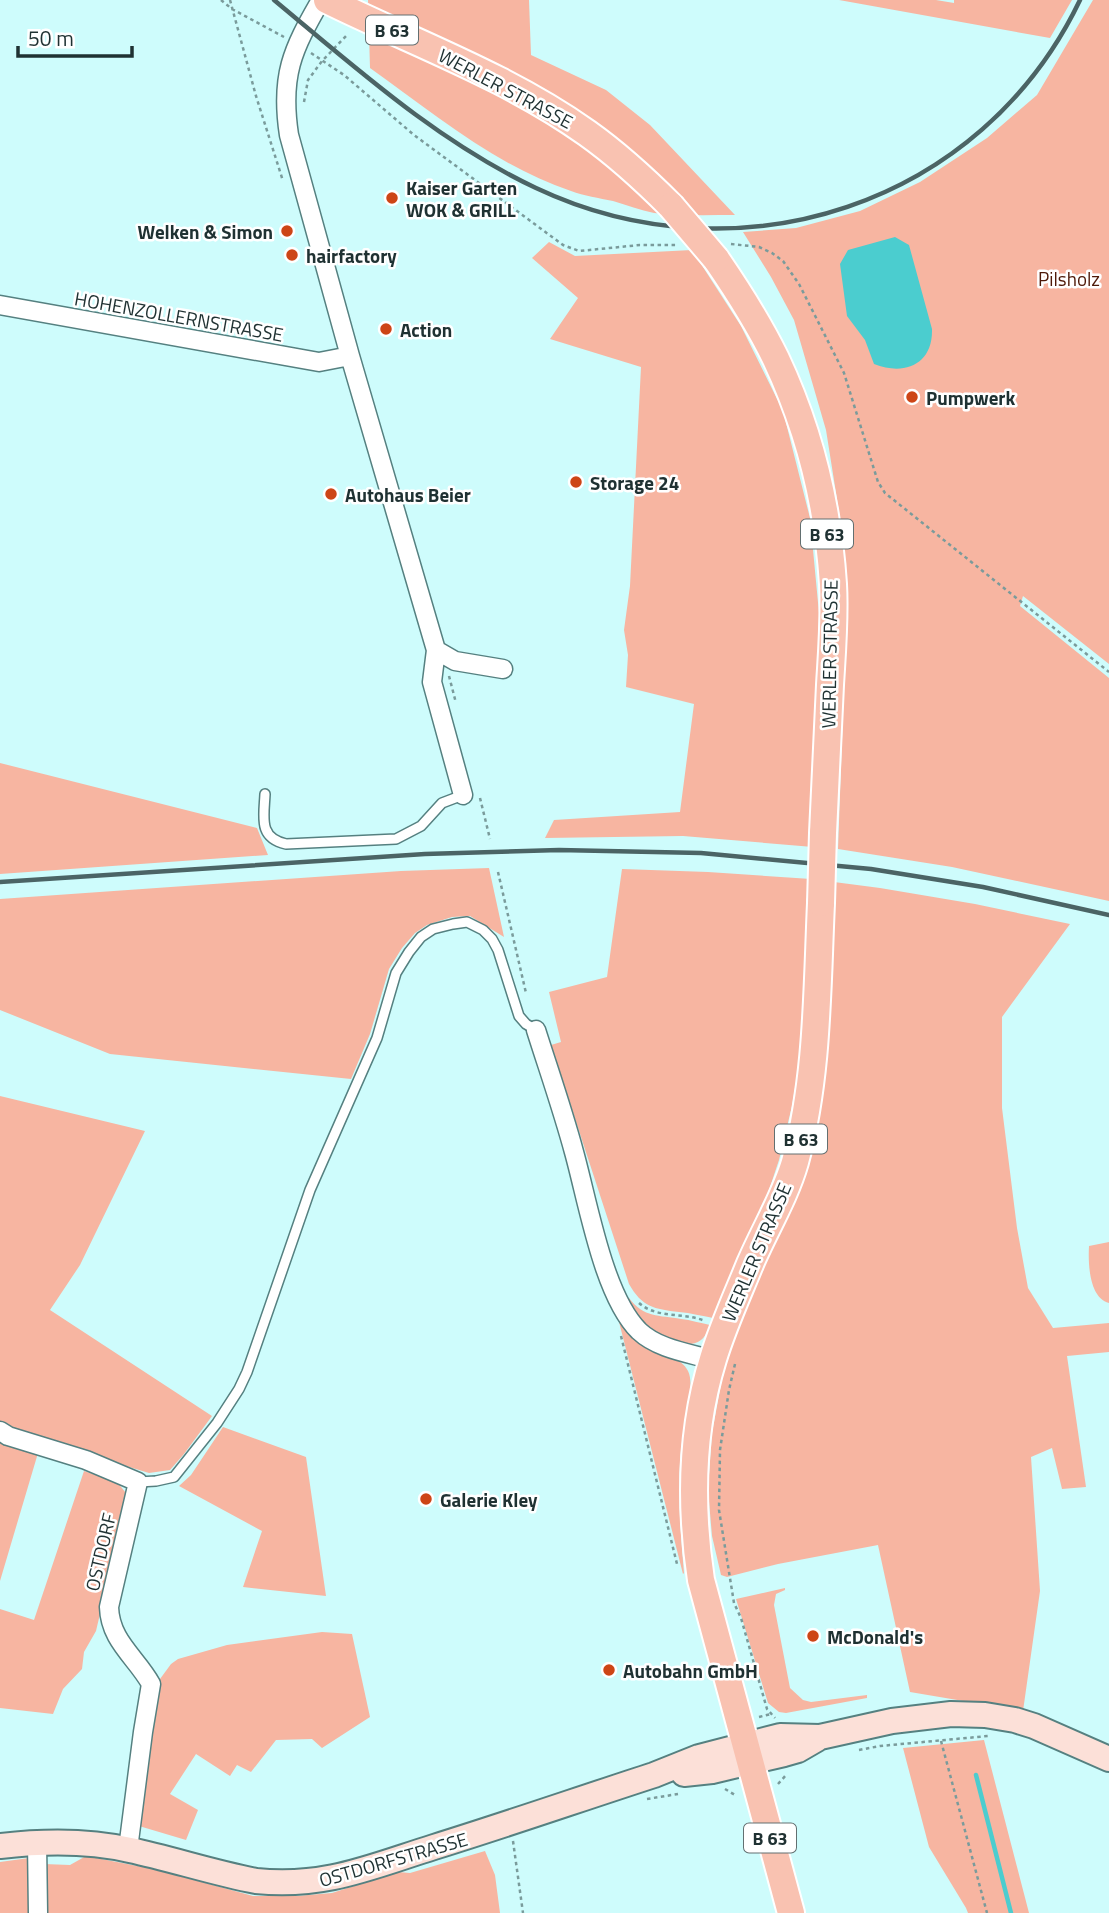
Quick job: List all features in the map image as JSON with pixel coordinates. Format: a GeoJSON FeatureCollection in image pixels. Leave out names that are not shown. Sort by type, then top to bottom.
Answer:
{"type":"FeatureCollection","features":[{"type":"Feature","properties":{"kind":"main road","name":"WERLER STRASSE"},"geometry":{"type":"LineString","coordinates":[[327,0],[457,60],[543,105],[587,133],[630,166],[720,252],[777,360],[808,444],[825,514],[833,600],[814,1056],[808,1108],[794,1166],[723,1328],[713,1360],[698,1428],[694,1480],[696,1545],[706,1599],[791,1913]]}},
{"type":"Feature","properties":{"kind":"street"},"geometry":{"type":"LineString","coordinates":[[321,0],[296,44],[287,79],[286,117],[289,135],[436,650],[432,682],[463,795]]}},
{"type":"Feature","properties":{"kind":"street","name":"HOHENZOLLERNSTRASSE"},"geometry":{"type":"LineString","coordinates":[[0,305],[319,362],[350,356]]}},
{"type":"Feature","properties":{"kind":"street"},"geometry":{"type":"LineString","coordinates":[[436,650],[456,661],[503,669]]}},
{"type":"Feature","properties":{"kind":"street"},"geometry":{"type":"LineString","coordinates":[[536,1030],[574,1150],[605,1268],[624,1312],[640,1332],[660,1345],[713,1360]]}},
{"type":"Feature","properties":{"kind":"street"},"geometry":{"type":"LineString","coordinates":[[0,1432],[106,1467],[138,1482]]}},
{"type":"Feature","properties":{"kind":"street","name":"OSTDORF"},"geometry":{"type":"LineString","coordinates":[[128,1849],[151,1684],[119,1643],[111,1626],[109,1607],[138,1482]]}},
{"type":"Feature","properties":{"kind":"street","name":"OSTDORFSTRASSE"},"geometry":{"type":"LineString","coordinates":[[0,1846],[66,1842],[128,1849],[256,1881],[311,1882],[371,1868],[654,1775],[699,1757],[748,1753],[784,1754],[820,1737],[930,1715],[985,1715],[1015,1720],[1109,1759]]}},
{"type":"Feature","properties":{"kind":"street"},"geometry":{"type":"LineString","coordinates":[[37,1842],[38,1913]]}},
{"type":"Feature","properties":{"kind":"lane"},"geometry":{"type":"LineString","coordinates":[[265,794],[264,824],[267,832],[272,839],[286,844],[396,839],[421,825],[443,803],[463,795]]}},
{"type":"Feature","properties":{"kind":"lane"},"geometry":{"type":"LineString","coordinates":[[138,1482],[174,1477],[217,1423],[239,1389],[254,1355],[310,1190],[377,1038],[396,973],[421,937],[433,929],[467,922],[483,930],[498,950],[519,1016],[536,1030]]}},
{"type":"Feature","properties":{"kind":"path"},"geometry":{"type":"LineString","coordinates":[[221,0],[232,9],[296,44]]}},
{"type":"Feature","properties":{"kind":"path"},"geometry":{"type":"LineString","coordinates":[[230,0],[256,96],[285,186]]}},
{"type":"Feature","properties":{"kind":"path"},"geometry":{"type":"LineString","coordinates":[[317,57],[344,75],[414,135],[563,245],[579,251],[640,245],[684,245]]}},
{"type":"Feature","properties":{"kind":"path"},"geometry":{"type":"LineString","coordinates":[[303,106],[308,80],[322,61]]}},
{"type":"Feature","properties":{"kind":"path"},"geometry":{"type":"LineString","coordinates":[[720,252],[742,244],[759,247],[783,261],[799,284],[844,373],[878,482],[885,493],[1109,672]]}},
{"type":"Feature","properties":{"kind":"path"},"geometry":{"type":"LineString","coordinates":[[498,872],[527,998]]}},
{"type":"Feature","properties":{"kind":"path"},"geometry":{"type":"LineString","coordinates":[[619,1329],[679,1572]]}},
{"type":"Feature","properties":{"kind":"path"},"geometry":{"type":"LineString","coordinates":[[731,1592],[767,1709],[775,1718],[784,1754],[780,1784],[756,1790]]}},
{"type":"Feature","properties":{"kind":"path"},"geometry":{"type":"LineString","coordinates":[[857,1751],[880,1746],[998,1735]]}},
{"type":"Feature","properties":{"kind":"path"},"geometry":{"type":"LineString","coordinates":[[941,1741],[987,1913]]}},
{"type":"Feature","properties":{"kind":"path"},"geometry":{"type":"LineString","coordinates":[[513,1834],[523,1913]]}},
{"type":"Feature","properties":{"kind":"green space"},"geometry":{"type":"Polygon","coordinates":[[[368,0],[529,0],[531,55],[606,90],[650,125],[735,215],[654,213],[586,196],[543,180],[491,153],[370,68],[368,0]]]}},
{"type":"Feature","properties":{"kind":"green space"},"geometry":{"type":"Polygon","coordinates":[[[839,0],[936,0],[954,3],[954,0],[1072,0],[1050,38],[839,0]]]}},
{"type":"Feature","properties":{"kind":"green space","name":"Pilsholz"},"geometry":{"type":"Polygon","coordinates":[[[1093,0],[1109,0],[1109,664],[1023,596],[1020,606],[1109,678],[1109,901],[952,867],[838,849],[847,604],[840,518],[826,430],[794,320],[743,232],[796,228],[860,211],[920,182],[987,138],[1037,95],[1093,0]]]}},
{"type":"Feature","properties":{"kind":"green space"},"geometry":{"type":"Polygon","coordinates":[[[549,242],[575,256],[692,250],[741,326],[783,411],[810,518],[819,613],[813,847],[683,836],[545,838],[554,820],[680,812],[694,704],[626,687],[628,655],[624,630],[630,586],[641,367],[550,339],[578,298],[532,258],[549,242]]]}},
{"type":"Feature","properties":{"kind":"green space"},"geometry":{"type":"Polygon","coordinates":[[[0,763],[257,828],[268,855],[0,874],[0,763]]]}},
{"type":"Feature","properties":{"kind":"green space"},"geometry":{"type":"Polygon","coordinates":[[[489,868],[504,937],[470,916],[452,917],[427,925],[415,933],[389,969],[370,1034],[351,1079],[110,1054],[0,1010],[0,899],[401,871],[489,868]]]}},
{"type":"Feature","properties":{"kind":"green space"},"geometry":{"type":"Polygon","coordinates":[[[622,869],[811,879],[975,904],[1070,924],[1002,1017],[1002,1108],[1017,1228],[1028,1288],[1053,1328],[1109,1323],[1109,1352],[1067,1356],[1086,1487],[1062,1489],[1052,1448],[1031,1457],[1040,1591],[1023,1711],[910,1692],[878,1545],[778,1564],[727,1577],[721,1575],[712,1536],[708,1490],[712,1433],[722,1379],[738,1322],[802,1171],[808,896],[800,1057],[792,1106],[779,1160],[752,1241],[713,1318],[662,1310],[644,1302],[629,1284],[551,1045],[561,1042],[549,992],[607,977],[622,869]]]}},
{"type":"Feature","properties":{"kind":"green space"},"geometry":{"type":"Polygon","coordinates":[[[0,1096],[145,1131],[80,1265],[50,1310],[212,1416],[170,1470],[149,1473],[11,1431],[0,1425],[0,1096]]]}},
{"type":"Feature","properties":{"kind":"green space"},"geometry":{"type":"Polygon","coordinates":[[[1109,1242],[1109,1303],[1097,1294],[1091,1279],[1089,1246],[1109,1242]]]}},
{"type":"Feature","properties":{"kind":"green space"},"geometry":{"type":"Polygon","coordinates":[[[629,1298],[640,1309],[652,1314],[710,1325],[704,1337],[694,1343],[671,1341],[641,1322],[628,1301],[629,1298]]]}},
{"type":"Feature","properties":{"kind":"green space"},"geometry":{"type":"Polygon","coordinates":[[[618,1318],[642,1343],[685,1366],[690,1377],[680,1469],[683,1574],[618,1318]]]}},
{"type":"Feature","properties":{"kind":"green space"},"geometry":{"type":"Polygon","coordinates":[[[223,1427],[306,1457],[326,1596],[243,1587],[262,1531],[179,1486],[191,1475],[223,1427]]]}},
{"type":"Feature","properties":{"kind":"green space"},"geometry":{"type":"Polygon","coordinates":[[[0,1441],[38,1453],[0,1581],[0,1441]]]}},
{"type":"Feature","properties":{"kind":"green space"},"geometry":{"type":"Polygon","coordinates":[[[84,1471],[117,1482],[126,1493],[96,1631],[84,1652],[82,1669],[63,1689],[53,1714],[0,1708],[0,1609],[34,1620],[84,1471]]]}},
{"type":"Feature","properties":{"kind":"green space"},"geometry":{"type":"Polygon","coordinates":[[[785,1588],[776,1594],[774,1605],[790,1688],[803,1700],[811,1702],[867,1695],[867,1698],[786,1713],[779,1712],[768,1703],[736,1599],[785,1588]]]}},
{"type":"Feature","properties":{"kind":"green space"},"geometry":{"type":"Polygon","coordinates":[[[322,1632],[352,1634],[370,1717],[322,1748],[312,1739],[276,1740],[251,1772],[237,1765],[230,1776],[196,1754],[170,1794],[198,1810],[186,1840],[139,1826],[140,1799],[160,1679],[171,1664],[178,1659],[227,1645],[322,1632]]]}},
{"type":"Feature","properties":{"kind":"green space"},"geometry":{"type":"Polygon","coordinates":[[[984,1740],[1029,1913],[968,1913],[929,1847],[903,1748],[984,1740]]]}},
{"type":"Feature","properties":{"kind":"green space"},"geometry":{"type":"Polygon","coordinates":[[[485,1851],[495,1875],[500,1913],[44,1913],[44,1864],[70,1865],[86,1856],[158,1870],[253,1896],[296,1896],[332,1893],[398,1872],[410,1873],[485,1851]]]}},
{"type":"Feature","properties":{"kind":"green space"},"geometry":{"type":"Polygon","coordinates":[[[29,1858],[30,1913],[0,1913],[0,1862],[29,1858]]]}},
{"type":"Feature","properties":{"kind":"water"},"geometry":{"type":"Polygon","coordinates":[[[895,237],[909,245],[932,329],[928,351],[922,359],[906,368],[896,369],[874,364],[865,340],[847,316],[840,264],[848,250],[895,237]]]}},
{"type":"Feature","properties":{"kind":"waterway"},"geometry":{"type":"LineString","coordinates":[[976,1775],[1011,1913]]}},
{"type":"Feature","properties":{"kind":"railway"},"geometry":{"type":"LineString","coordinates":[[274,0],[399,102],[465,149],[500,170],[536,188],[614,216],[693,228],[771,225],[847,207],[918,175],[982,129],[1037,71],[1080,0]]}},
{"type":"Feature","properties":{"kind":"railway"},"geometry":{"type":"LineString","coordinates":[[0,882],[425,854],[559,850],[701,853],[871,869],[983,887],[1109,915]]}},
{"type":"Feature","properties":{"kind":"place","name":"Kaiser Garten WOK & GRILL"},"geometry":{"type":"Point","coordinates":[392,198]}},
{"type":"Feature","properties":{"kind":"place","name":"Welken & Simon"},"geometry":{"type":"Point","coordinates":[287,231]}},
{"type":"Feature","properties":{"kind":"place","name":"hairfactory"},"geometry":{"type":"Point","coordinates":[292,255]}},
{"type":"Feature","properties":{"kind":"place","name":"Action"},"geometry":{"type":"Point","coordinates":[386,329]}},
{"type":"Feature","properties":{"kind":"place","name":"Pumpwerk"},"geometry":{"type":"Point","coordinates":[912,397]}},
{"type":"Feature","properties":{"kind":"place","name":"Storage 24"},"geometry":{"type":"Point","coordinates":[576,482]}},
{"type":"Feature","properties":{"kind":"place","name":"Autohaus Beier"},"geometry":{"type":"Point","coordinates":[331,494]}},
{"type":"Feature","properties":{"kind":"place","name":"Galerie Kley"},"geometry":{"type":"Point","coordinates":[426,1499]}},
{"type":"Feature","properties":{"kind":"place","name":"McDonald's"},"geometry":{"type":"Point","coordinates":[813,1636]}},
{"type":"Feature","properties":{"kind":"place","name":"Autobahn GmbH"},"geometry":{"type":"Point","coordinates":[609,1670]}}]}
